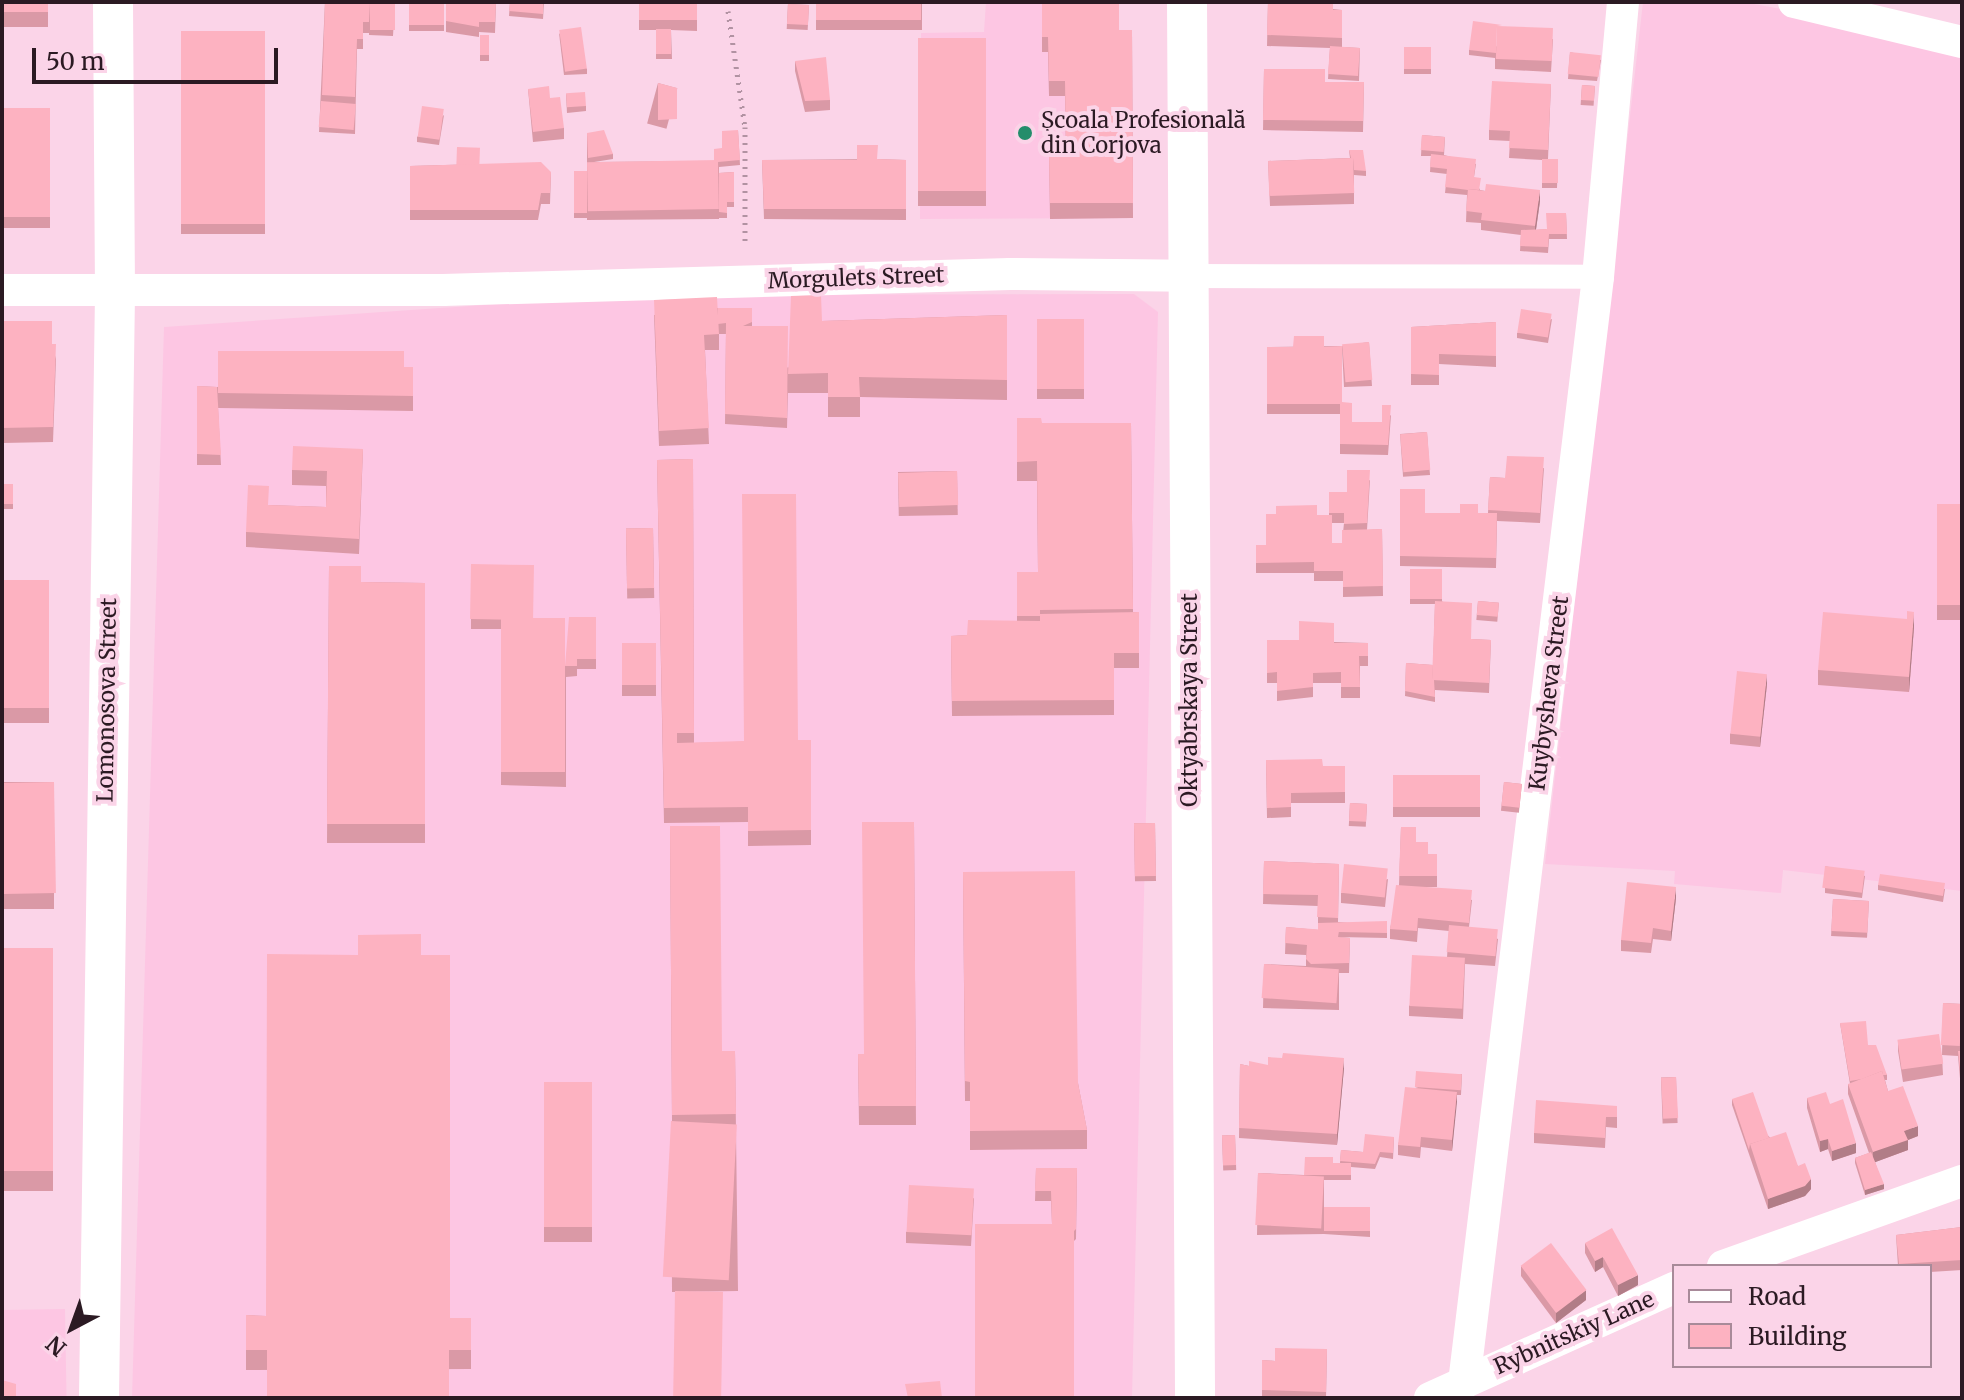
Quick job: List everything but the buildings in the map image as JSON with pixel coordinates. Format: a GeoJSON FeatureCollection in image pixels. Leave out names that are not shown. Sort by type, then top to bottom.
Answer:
{"type":"FeatureCollection","features":[{"type":"Feature","properties":{"kind":"street","name":"Lomonosova Street"},"geometry":{"type":"LineString","coordinates":[[99,1398],[115,291],[113,2]]}},
{"type":"Feature","properties":{"kind":"street","name":"Oktyabrskaya Street"},"geometry":{"type":"LineString","coordinates":[[1187,2],[1195,1398]]}},
{"type":"Feature","properties":{"kind":"street","name":"Kuybysheva Street"},"geometry":{"type":"LineString","coordinates":[[1464,1383],[1598,277],[1623,2]]}},
{"type":"Feature","properties":{"kind":"street"},"geometry":{"type":"LineString","coordinates":[[1794,2],[1962,42]]}},
{"type":"Feature","properties":{"kind":"street","name":"Morgulets Street"},"geometry":{"type":"LineString","coordinates":[[2,290],[443,290],[1010,274],[1598,277]]}},
{"type":"Feature","properties":{"kind":"street"},"geometry":{"type":"LineString","coordinates":[[1729,1264],[1962,1181]]}},
{"type":"Feature","properties":{"kind":"street","name":"Rybnitskiy Lane"},"geometry":{"type":"LineString","coordinates":[[1430,1398],[1672,1289]]}},
{"type":"Feature","properties":{"kind":"path"},"geometry":{"type":"LineString","coordinates":[[728,11],[745,127],[745,243]]}},
{"type":"Feature","properties":{"kind":"shaded area","name":"Școala Profesională din Corjova"},"geometry":{"type":"Polygon","coordinates":[[[986,2],[1119,2],[1119,45],[1132,45],[1133,218],[920,219],[921,33],[984,32],[986,2]]]}},
{"type":"Feature","properties":{"kind":"shaded area"},"geometry":{"type":"Polygon","coordinates":[[[1643,2],[1743,2],[1857,23],[1962,54],[1962,891],[1783,870],[1781,893],[1674,884],[1675,871],[1545,864],[1643,2]]]}},
{"type":"Feature","properties":{"kind":"shaded area"},"geometry":{"type":"Polygon","coordinates":[[[1134,294],[1158,312],[1132,1398],[132,1398],[164,327],[631,295],[1134,294]]]}},
{"type":"Feature","properties":{"kind":"shaded area"},"geometry":{"type":"Polygon","coordinates":[[[65,1309],[67,1398],[3,1398],[2,1310],[65,1309]]]}},
{"type":"Feature","properties":{"kind":"place","name":"Școala Profesională din Corjova"},"geometry":{"type":"Point","coordinates":[1025,133]}}]}
